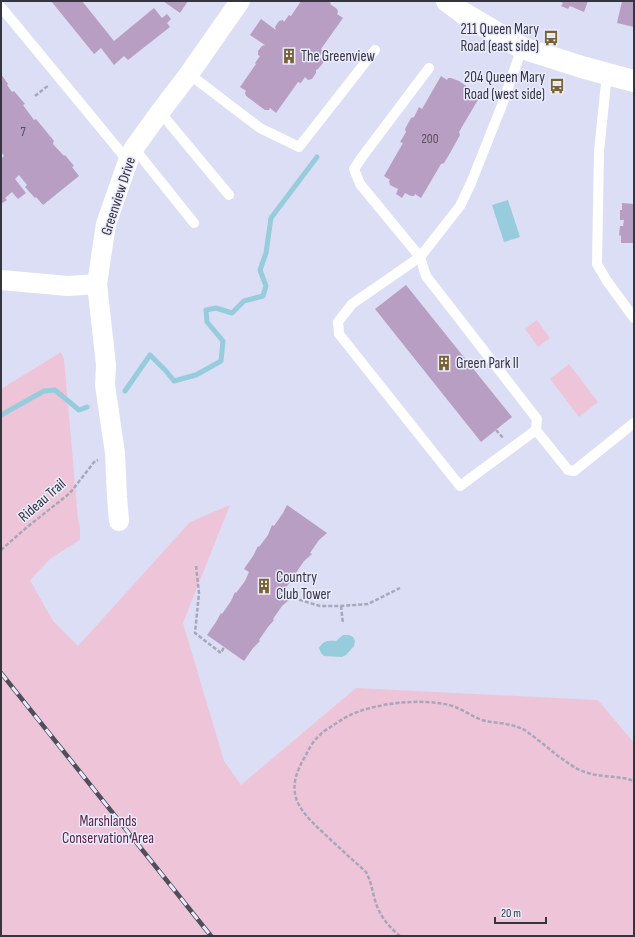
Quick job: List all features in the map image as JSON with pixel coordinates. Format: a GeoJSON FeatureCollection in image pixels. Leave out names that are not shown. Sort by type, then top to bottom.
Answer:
{"type":"FeatureCollection","features":[{"type":"Feature","properties":{"kind":"street","name":"Greenview Drive"},"geometry":{"type":"LineString","coordinates":[[119,520],[115,453],[105,385],[106,365],[97,284],[106,224],[131,154],[240,1]]}},
{"type":"Feature","properties":{"kind":"street"},"geometry":{"type":"LineString","coordinates":[[447,1],[463,13],[522,48],[634,82]]}},
{"type":"Feature","properties":{"kind":"street"},"geometry":{"type":"LineString","coordinates":[[1,280],[68,286],[97,284]]}},
{"type":"Feature","properties":{"kind":"lane"},"geometry":{"type":"LineString","coordinates":[[1,7],[194,223]]}},
{"type":"Feature","properties":{"kind":"lane"},"geometry":{"type":"LineString","coordinates":[[522,48],[471,183],[460,206],[420,257],[352,304],[338,322],[339,334],[460,486],[536,430]]}},
{"type":"Feature","properties":{"kind":"lane"},"geometry":{"type":"LineString","coordinates":[[189,74],[260,128],[299,147],[375,50]]}},
{"type":"Feature","properties":{"kind":"lane"},"geometry":{"type":"LineString","coordinates":[[429,68],[354,169],[360,184],[420,257],[426,276],[537,419],[536,430],[568,470],[574,471],[634,423]]}},
{"type":"Feature","properties":{"kind":"lane"},"geometry":{"type":"LineString","coordinates":[[607,74],[600,151],[597,264],[634,318]]}},
{"type":"Feature","properties":{"kind":"lane"},"geometry":{"type":"LineString","coordinates":[[160,112],[229,195]]}},
{"type":"Feature","properties":{"kind":"path","name":"Rideau Trail"},"geometry":{"type":"LineString","coordinates":[[1,550],[70,493],[95,461],[115,453]]}},
{"type":"Feature","properties":{"kind":"path"},"geometry":{"type":"LineString","coordinates":[[196,566],[199,593],[195,633],[221,652],[224,647]]}},
{"type":"Feature","properties":{"kind":"path"},"geometry":{"type":"LineString","coordinates":[[284,590],[300,600],[320,606],[341,606],[368,604],[400,588]]}},
{"type":"Feature","properties":{"kind":"path"},"geometry":{"type":"LineString","coordinates":[[341,606],[343,624]]}},
{"type":"Feature","properties":{"kind":"path"},"geometry":{"type":"LineString","coordinates":[[400,936],[389,927],[379,911],[366,872],[309,819],[301,809],[294,791],[297,772],[307,753],[321,734],[337,722],[363,710],[390,704],[426,702],[447,705],[458,708],[482,720],[523,729],[584,772],[593,775],[617,777],[634,781]]}},
{"type":"Feature","properties":{"kind":"green space"},"geometry":{"type":"Polygon","coordinates":[[[537,320],[550,338],[538,347],[525,329],[537,320]]]}},
{"type":"Feature","properties":{"kind":"green space","name":"Marshlands Conservation Area"},"geometry":{"type":"Polygon","coordinates":[[[61,352],[64,359],[80,540],[50,559],[30,580],[53,621],[78,646],[190,522],[230,505],[183,623],[224,761],[241,785],[356,688],[598,700],[634,743],[634,936],[1,936],[1,389],[61,352]]]}},
{"type":"Feature","properties":{"kind":"green space"},"geometry":{"type":"Polygon","coordinates":[[[569,364],[598,402],[579,417],[550,379],[569,364]]]}},
{"type":"Feature","properties":{"kind":"water"},"geometry":{"type":"Polygon","coordinates":[[[508,200],[520,237],[504,242],[492,205],[508,200]]]}},
{"type":"Feature","properties":{"kind":"water"},"geometry":{"type":"Polygon","coordinates":[[[343,635],[353,637],[355,641],[354,646],[346,655],[342,657],[324,656],[321,653],[319,648],[324,642],[336,641],[343,635]]]}},
{"type":"Feature","properties":{"kind":"building"},"geometry":{"type":"Polygon","coordinates":[[[51,1],[82,1],[114,41],[154,8],[162,18],[167,14],[171,19],[167,23],[170,27],[128,60],[124,56],[114,65],[101,48],[94,54],[51,1]]]}},
{"type":"Feature","properties":{"kind":"building"},"geometry":{"type":"Polygon","coordinates":[[[163,1],[188,1],[180,13],[163,1]]]}},
{"type":"Feature","properties":{"kind":"building","name":"The Greenview"},"geometry":{"type":"Polygon","coordinates":[[[301,1],[328,1],[337,9],[337,14],[343,18],[321,49],[323,51],[319,57],[323,60],[323,63],[316,70],[316,73],[312,79],[308,80],[305,77],[301,83],[298,82],[276,113],[270,108],[269,110],[265,110],[246,96],[246,91],[240,87],[260,56],[258,55],[258,51],[265,45],[250,35],[261,19],[276,30],[275,27],[279,21],[283,20],[284,22],[289,15],[291,16],[301,1]]]}},
{"type":"Feature","properties":{"kind":"building"},"geometry":{"type":"Polygon","coordinates":[[[558,1],[588,1],[584,12],[570,6],[568,9],[561,6],[563,3],[558,1]]]}},
{"type":"Feature","properties":{"kind":"building"},"geometry":{"type":"Polygon","coordinates":[[[622,1],[634,1],[634,27],[617,23],[622,1]]]}},
{"type":"Feature","properties":{"kind":"building"},"geometry":{"type":"Polygon","coordinates":[[[1,74],[12,92],[14,91],[25,104],[23,105],[34,120],[36,119],[54,141],[53,144],[74,166],[72,167],[79,176],[43,205],[25,187],[27,185],[19,175],[15,179],[26,193],[18,199],[12,192],[5,198],[7,200],[1,204],[1,159],[4,156],[1,152],[1,74]]]}},
{"type":"Feature","properties":{"kind":"building"},"geometry":{"type":"Polygon","coordinates":[[[441,76],[447,80],[448,78],[451,78],[459,81],[472,90],[472,94],[479,98],[459,132],[460,135],[450,153],[444,163],[441,164],[421,198],[415,194],[414,196],[411,196],[405,193],[402,198],[396,194],[398,189],[390,185],[390,180],[384,176],[403,143],[400,142],[406,132],[405,129],[411,118],[414,117],[419,107],[422,109],[441,76]]]}},
{"type":"Feature","properties":{"kind":"building"},"geometry":{"type":"Polygon","coordinates":[[[622,203],[634,204],[634,243],[621,243],[621,236],[619,235],[620,226],[623,226],[624,220],[620,220],[622,203]]]}},
{"type":"Feature","properties":{"kind":"building","name":"Green Park II"},"geometry":{"type":"Polygon","coordinates":[[[406,285],[512,417],[481,442],[375,309],[406,285]]]}},
{"type":"Feature","properties":{"kind":"building","name":"Country Club Tower"},"geometry":{"type":"Polygon","coordinates":[[[287,505],[327,533],[319,540],[310,553],[312,554],[304,561],[296,573],[297,574],[282,592],[282,594],[289,600],[282,606],[273,619],[274,620],[259,640],[260,641],[244,661],[207,635],[221,613],[222,614],[231,601],[235,592],[236,593],[245,581],[249,572],[244,569],[258,546],[259,547],[268,535],[272,525],[274,526],[287,505]]]}},
{"type":"Feature","properties":{"kind":"waterway"},"geometry":{"type":"LineString","coordinates":[[125,391],[150,355],[174,381],[196,375],[221,361],[223,341],[207,322],[206,310],[216,308],[232,313],[244,301],[263,296],[266,286],[260,270],[266,253],[271,218],[317,157]]}},
{"type":"Feature","properties":{"kind":"waterway"},"geometry":{"type":"LineString","coordinates":[[1,415],[44,391],[55,390],[79,410],[87,407]]}},
{"type":"Feature","properties":{"kind":"railway"},"geometry":{"type":"LineString","coordinates":[[1,673],[211,936]]}},
{"type":"Feature","properties":{"kind":"place","name":"211 Queen Mary Road (east side)"},"geometry":{"type":"Point","coordinates":[551,38]}},
{"type":"Feature","properties":{"kind":"place","name":"The Greenview"},"geometry":{"type":"Point","coordinates":[289,56]}},
{"type":"Feature","properties":{"kind":"place","name":"204 Queen Mary Road (west side)"},"geometry":{"type":"Point","coordinates":[557,86]}},
{"type":"Feature","properties":{"kind":"place","name":"Green Park II"},"geometry":{"type":"Point","coordinates":[444,363]}},
{"type":"Feature","properties":{"kind":"place","name":"Country Club Tower"},"geometry":{"type":"Point","coordinates":[264,586]}}]}
